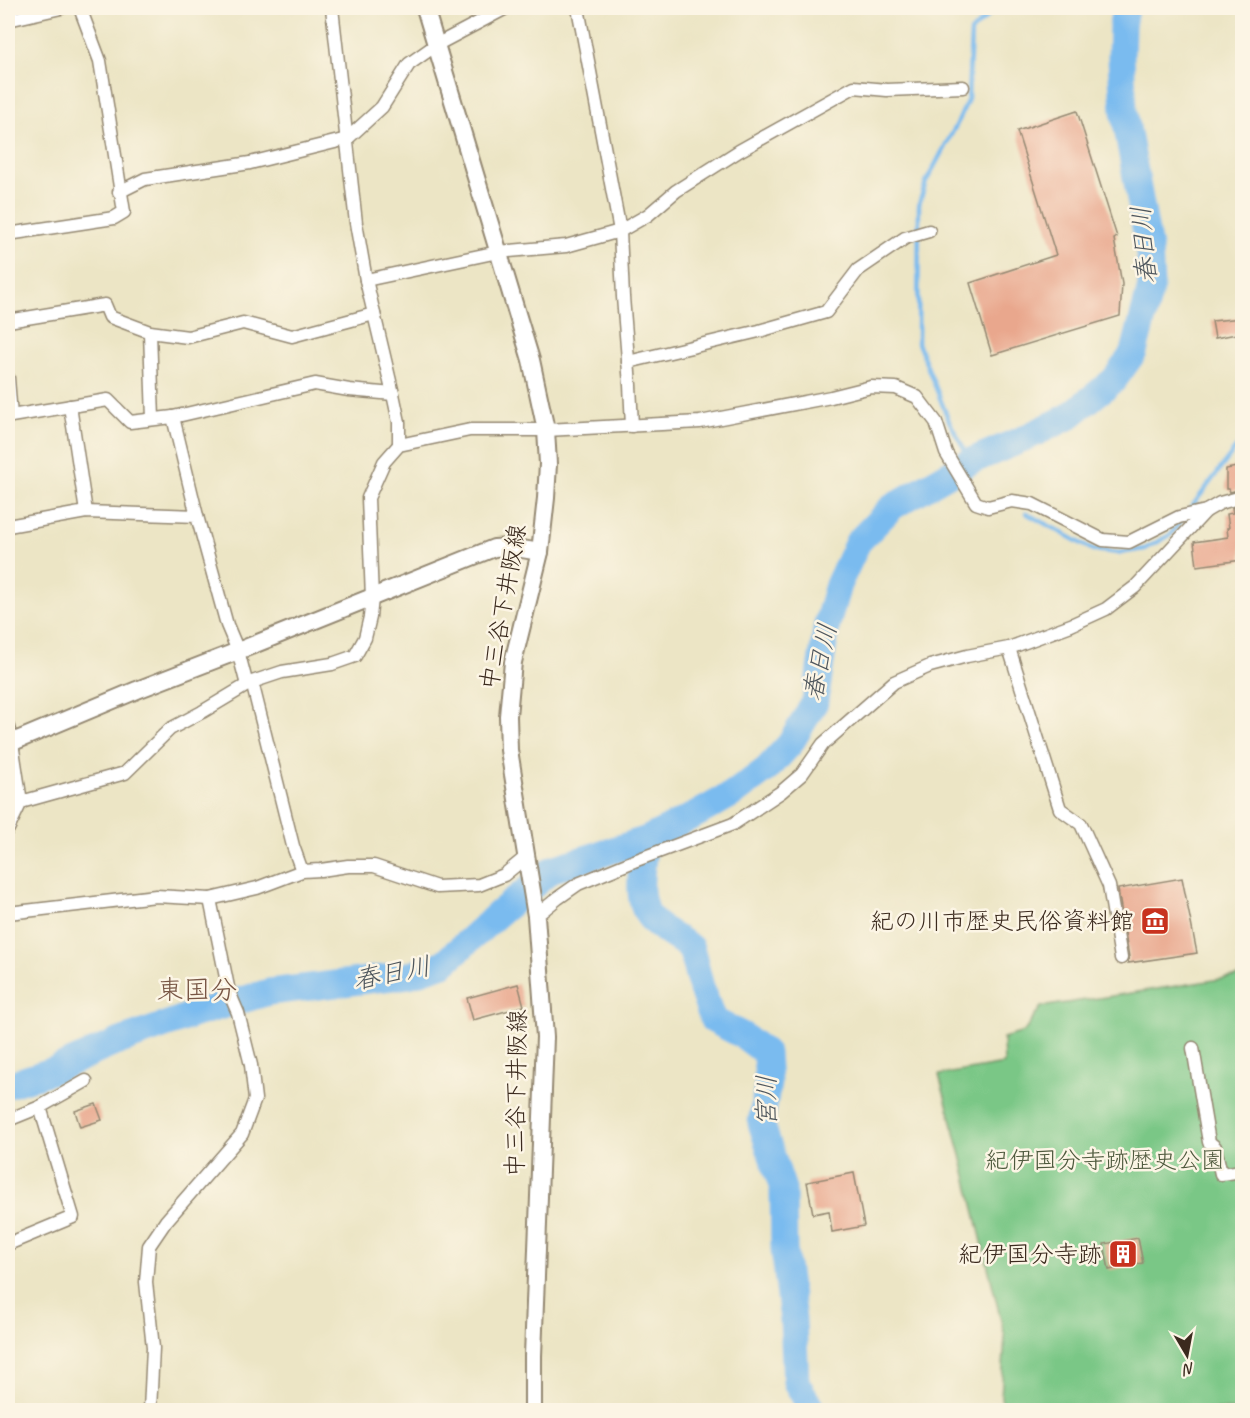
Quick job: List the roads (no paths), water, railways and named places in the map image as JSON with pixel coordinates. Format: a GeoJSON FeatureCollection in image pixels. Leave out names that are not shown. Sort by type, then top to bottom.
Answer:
{"type":"FeatureCollection","features":[{"type":"Feature","properties":{"kind":"main road","name":"中三谷下井阪線"},"geometry":{"type":"LineString","coordinates":[[425,8],[531,360],[546,430],[548,464],[540,552],[513,662],[508,716],[509,750],[535,911],[545,1036],[533,1410]]}},
{"type":"Feature","properties":{"kind":"main road"},"geometry":{"type":"LineString","coordinates":[[9,738],[238,651],[494,548],[510,547],[540,552]]}},
{"type":"Feature","properties":{"kind":"street"},"geometry":{"type":"LineString","coordinates":[[8,20],[62,8]]}},
{"type":"Feature","properties":{"kind":"street"},"geometry":{"type":"LineString","coordinates":[[8,234],[114,218],[124,212],[100,61],[80,8]]}},
{"type":"Feature","properties":{"kind":"street"},"geometry":{"type":"LineString","coordinates":[[332,8],[356,223],[366,280],[399,422],[399,445]]}},
{"type":"Feature","properties":{"kind":"street"},"geometry":{"type":"LineString","coordinates":[[120,192],[145,179],[250,163],[347,140],[382,107],[409,64],[436,45],[506,8]]}},
{"type":"Feature","properties":{"kind":"street"},"geometry":{"type":"LineString","coordinates":[[578,8],[620,231],[632,426]]}},
{"type":"Feature","properties":{"kind":"street"},"geometry":{"type":"LineString","coordinates":[[366,280],[498,252],[566,246],[620,231],[648,215],[676,191],[739,151],[854,87],[887,90],[963,87]]}},
{"type":"Feature","properties":{"kind":"street"},"geometry":{"type":"LineString","coordinates":[[628,362],[759,331],[826,312],[858,270],[904,238],[929,231]]}},
{"type":"Feature","properties":{"kind":"street"},"geometry":{"type":"LineString","coordinates":[[8,321],[105,305],[110,317],[150,332],[188,337],[243,323],[292,336],[374,314]]}},
{"type":"Feature","properties":{"kind":"street"},"geometry":{"type":"LineString","coordinates":[[150,332],[153,419]]}},
{"type":"Feature","properties":{"kind":"street"},"geometry":{"type":"LineString","coordinates":[[8,378],[9,416],[108,400],[130,422],[173,417],[315,384],[393,394]]}},
{"type":"Feature","properties":{"kind":"street"},"geometry":{"type":"LineString","coordinates":[[21,802],[125,773],[170,729],[250,684],[282,672],[332,664],[355,656],[365,638],[372,598],[368,498],[384,462],[399,445],[470,430],[546,430],[700,422],[871,387],[896,388],[917,398],[936,422],[946,453],[976,503],[988,507],[1012,501],[1032,504],[1102,540],[1129,542],[1179,517],[1206,511]]}},
{"type":"Feature","properties":{"kind":"street"},"geometry":{"type":"LineString","coordinates":[[70,406],[86,512]]}},
{"type":"Feature","properties":{"kind":"street"},"geometry":{"type":"LineString","coordinates":[[173,417],[227,625],[250,684],[293,846],[302,871]]}},
{"type":"Feature","properties":{"kind":"street"},"geometry":{"type":"LineString","coordinates":[[535,911],[578,884],[733,824],[781,792],[802,774],[823,744],[894,682],[930,666],[1009,648],[1106,609],[1135,587],[1206,511],[1220,502],[1242,497]]}},
{"type":"Feature","properties":{"kind":"street"},"geometry":{"type":"LineString","coordinates":[[8,526],[86,512],[197,516]]}},
{"type":"Feature","properties":{"kind":"street"},"geometry":{"type":"LineString","coordinates":[[1009,648],[1060,809],[1081,824],[1109,886],[1121,958]]}},
{"type":"Feature","properties":{"kind":"street"},"geometry":{"type":"LineString","coordinates":[[8,829],[21,802],[9,738]]}},
{"type":"Feature","properties":{"kind":"street"},"geometry":{"type":"LineString","coordinates":[[8,913],[156,896],[210,899],[257,888],[302,871],[348,866],[374,866],[437,887],[479,885],[504,875],[526,859]]}},
{"type":"Feature","properties":{"kind":"street"},"geometry":{"type":"LineString","coordinates":[[150,1410],[153,1348],[146,1282],[149,1246],[166,1221],[242,1134],[255,1099],[251,1065],[238,1013],[229,992],[210,899]]}},
{"type":"Feature","properties":{"kind":"street"},"geometry":{"type":"LineString","coordinates":[[1193,1047],[1209,1142],[1215,1146],[1221,1174],[1242,1171]]}},
{"type":"Feature","properties":{"kind":"street"},"geometry":{"type":"LineString","coordinates":[[8,1120],[40,1107],[86,1081]]}},
{"type":"Feature","properties":{"kind":"street"},"geometry":{"type":"LineString","coordinates":[[9,1240],[73,1217],[40,1107]]}},
{"type":"Feature","properties":{"kind":"waterway"},"geometry":{"type":"LineString","coordinates":[[971,461],[949,421],[918,343],[919,204],[926,182],[968,99],[971,32],[996,8]]}},
{"type":"Feature","properties":{"kind":"waterway","name":"春日川"},"geometry":{"type":"LineString","coordinates":[[8,1085],[54,1070],[115,1043],[195,1014],[269,992],[409,975],[444,963],[499,913],[553,869],[645,840],[736,792],[767,769],[790,744],[815,702],[827,624],[838,585],[858,542],[892,507],[971,461],[1068,417],[1114,380],[1134,352],[1151,286],[1149,249],[1124,111],[1121,58],[1125,8]]}},
{"type":"Feature","properties":{"kind":"waterway"},"geometry":{"type":"LineString","coordinates":[[1187,513],[1242,440]]}},
{"type":"Feature","properties":{"kind":"waterway"},"geometry":{"type":"LineString","coordinates":[[1026,513],[1093,550],[1119,553],[1145,549],[1170,535],[1182,520]]}},
{"type":"Feature","properties":{"kind":"waterway","name":"宮川"},"geometry":{"type":"LineString","coordinates":[[645,840],[641,893],[647,913],[661,928],[691,948],[701,987],[713,1020],[742,1035],[766,1053],[768,1083],[761,1123],[783,1189],[784,1249],[793,1320],[796,1382],[812,1410]]}},
{"type":"Feature","properties":{"kind":"place","name":"紀の川市歴史民俗資料館"},"geometry":{"type":"Point","coordinates":[1155,921]}},
{"type":"Feature","properties":{"kind":"place","name":"紀伊国分寺跡"},"geometry":{"type":"Point","coordinates":[1123,1254]}},
{"type":"Feature","properties":{"kind":"district","name":"東国分"},"geometry":{"type":"Point","coordinates":[197,990]}},
{"type":"Feature","properties":{"kind":"park label","name":"紀伊国分寺跡歴史公園"},"geometry":{"type":"Point","coordinates":[1105,1160]}}]}
